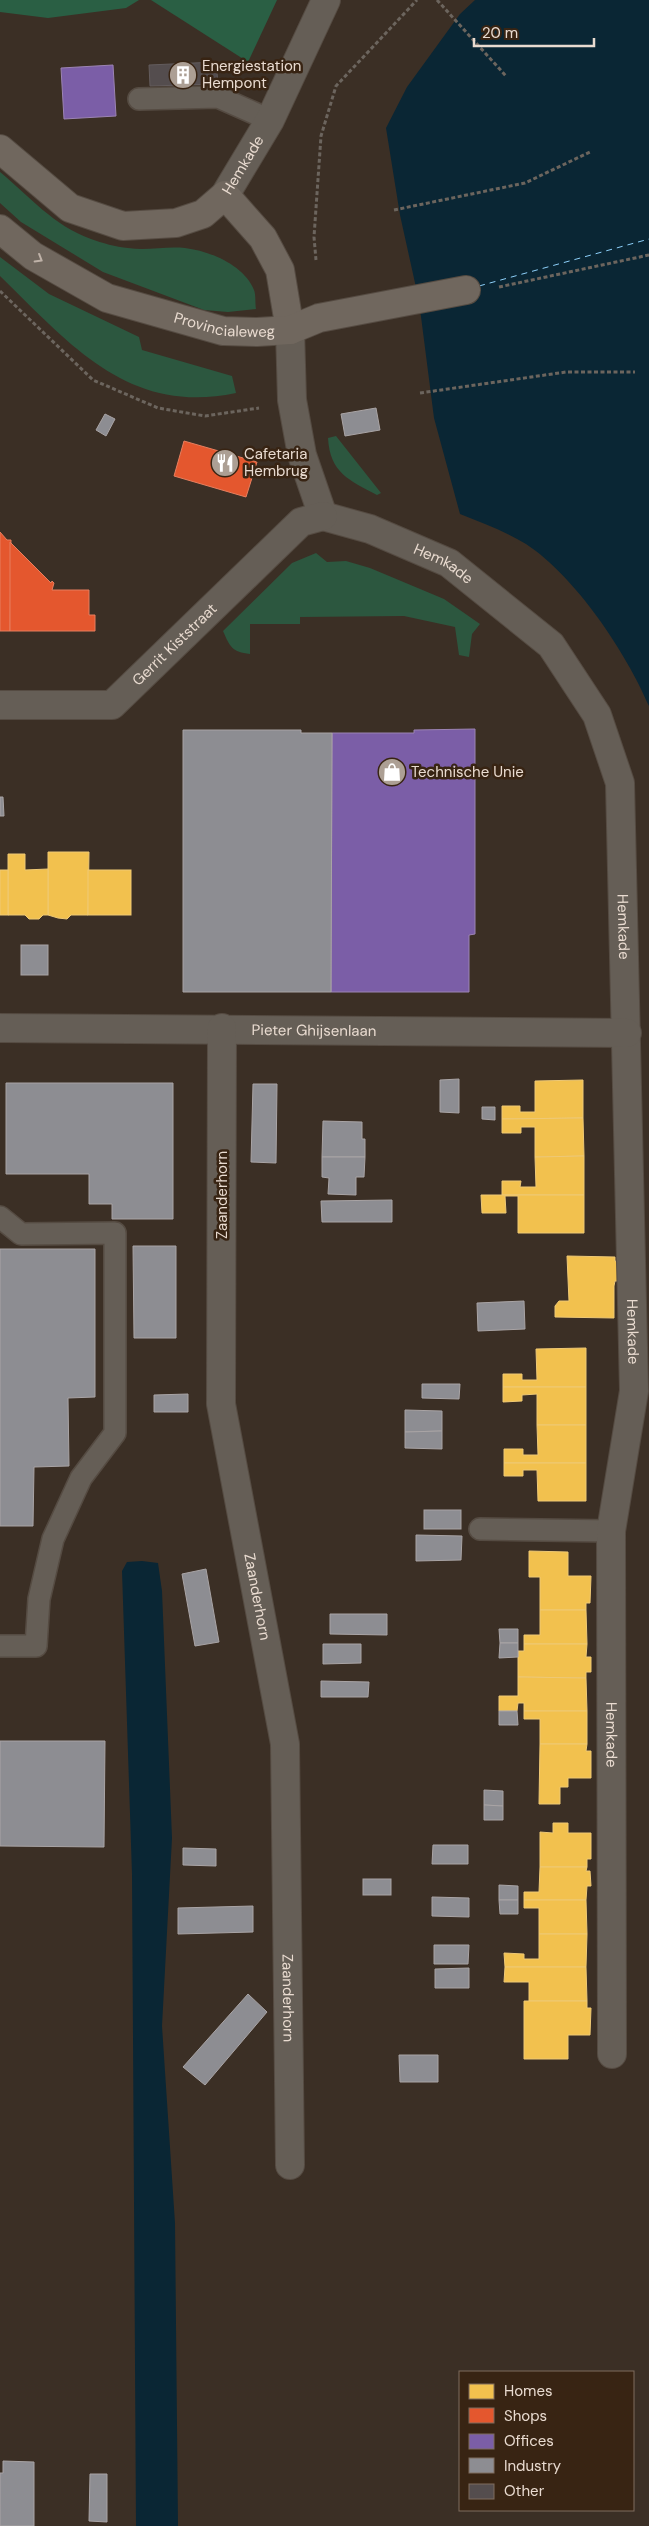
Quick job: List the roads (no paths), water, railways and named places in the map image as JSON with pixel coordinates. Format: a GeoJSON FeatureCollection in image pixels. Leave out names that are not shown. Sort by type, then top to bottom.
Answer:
{"type":"FeatureCollection","features":[{"type":"Feature","properties":{"kind":"main road"},"geometry":{"type":"LineString","coordinates":[[0,149],[70,208],[123,226],[176,223],[203,214],[225,195]]}},
{"type":"Feature","properties":{"kind":"main road","name":"Hemkade"},"geometry":{"type":"LineString","coordinates":[[225,195],[263,238],[280,270],[290,330]]}},
{"type":"Feature","properties":{"kind":"main road","name":"Provincialeweg"},"geometry":{"type":"LineString","coordinates":[[0,229],[34,256],[108,298],[223,331],[257,332],[290,330],[319,318],[466,290]]}},
{"type":"Feature","properties":{"kind":"street","name":"Hemkade"},"geometry":{"type":"LineString","coordinates":[[225,195],[270,120],[326,0]]}},
{"type":"Feature","properties":{"kind":"street","name":"Hemkade"},"geometry":{"type":"LineString","coordinates":[[290,330],[292,400],[302,455],[323,516],[370,529],[449,563],[551,645],[597,715],[620,784],[634,1391],[611,1531],[612,2054]]}},
{"type":"Feature","properties":{"kind":"street","name":"Gerrit Kiststraat"},"geometry":{"type":"LineString","coordinates":[[0,705],[112,705],[301,522],[323,516]]}},
{"type":"Feature","properties":{"kind":"street","name":"Pieter Ghijsenlaan"},"geometry":{"type":"LineString","coordinates":[[0,1028],[222,1028],[505,1034],[627,1033]]}},
{"type":"Feature","properties":{"kind":"street","name":"Zaanderhorn"},"geometry":{"type":"LineString","coordinates":[[222,1028],[221,1404],[285,1744],[290,2165]]}},
{"type":"Feature","properties":{"kind":"lane"},"geometry":{"type":"LineString","coordinates":[[138,99],[218,98],[270,120]]}},
{"type":"Feature","properties":{"kind":"lane"},"geometry":{"type":"LineString","coordinates":[[0,1217],[21,1234],[115,1234],[115,1433],[81,1478],[53,1539],[39,1599],[36,1646],[0,1646]]}},
{"type":"Feature","properties":{"kind":"lane"},"geometry":{"type":"LineString","coordinates":[[480,1529],[611,1531]]}},
{"type":"Feature","properties":{"kind":"water"},"geometry":{"type":"Polygon","coordinates":[[[475,0],[649,0],[649,706],[613,639],[563,575],[518,539],[460,514],[434,418],[419,301],[400,215],[386,128],[407,87],[460,14],[475,0]]]}},
{"type":"Feature","properties":{"kind":"water"},"geometry":{"type":"Polygon","coordinates":[[[127,1562],[158,1563],[162,1591],[172,1838],[162,2026],[175,2223],[178,2526],[136,2526],[132,1874],[122,1571],[127,1562]]]}},
{"type":"Feature","properties":{"kind":"place","name":"Energiestation Hempont"},"geometry":{"type":"Point","coordinates":[183,75]}},
{"type":"Feature","properties":{"kind":"place","name":"Cafetaria Hembrug"},"geometry":{"type":"Point","coordinates":[225,463]}},
{"type":"Feature","properties":{"kind":"place","name":"Technische Unie"},"geometry":{"type":"Point","coordinates":[392,772]}}]}
